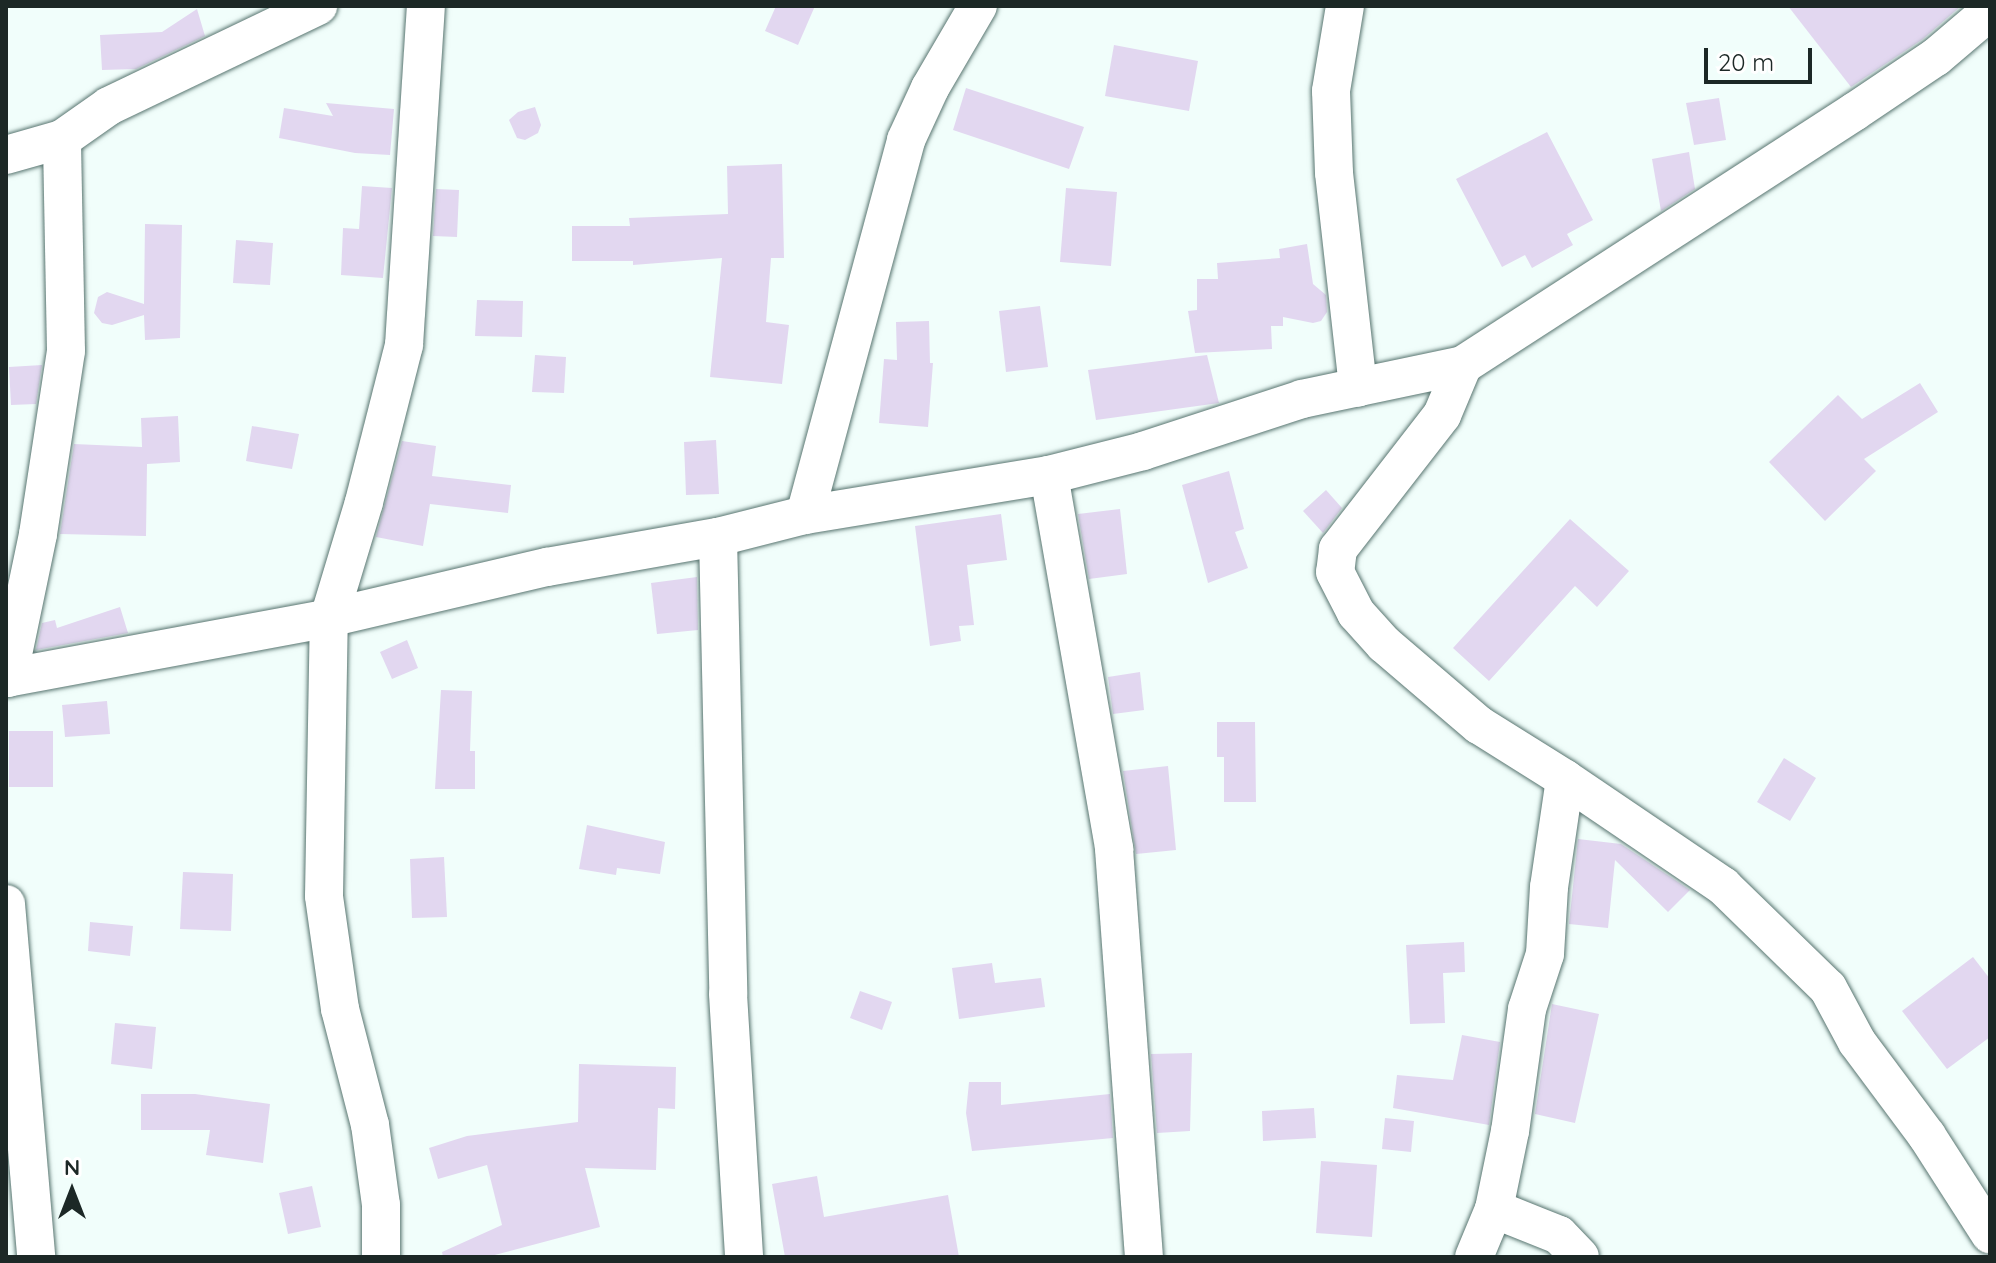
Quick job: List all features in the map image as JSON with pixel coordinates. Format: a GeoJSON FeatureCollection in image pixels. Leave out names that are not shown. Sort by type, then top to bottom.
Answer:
{"type":"FeatureCollection","features":[{"type":"Feature","properties":{"kind":"street"},"geometry":{"type":"LineString","coordinates":[[6,155],[62,139],[109,106],[318,6]]}},
{"type":"Feature","properties":{"kind":"street"},"geometry":{"type":"LineString","coordinates":[[381,1257],[381,1205],[370,1125],[340,1009],[324,896],[329,618],[364,502],[404,345],[426,6]]}},
{"type":"Feature","properties":{"kind":"street"},"geometry":{"type":"LineString","coordinates":[[805,515],[906,140],[930,88],[978,6]]}},
{"type":"Feature","properties":{"kind":"street"},"geometry":{"type":"LineString","coordinates":[[1345,6],[1331,91],[1334,173],[1358,388]]}},
{"type":"Feature","properties":{"kind":"street"},"geometry":{"type":"LineString","coordinates":[[62,139],[66,351],[38,534],[7,678],[329,618],[547,567],[718,537],[805,515],[1049,475],[1143,451],[1302,399],[1463,365],[1936,57],[1990,11]]}},
{"type":"Feature","properties":{"kind":"street"},"geometry":{"type":"LineString","coordinates":[[1463,365],[1442,415],[1338,549],[1335,572],[1356,613],[1384,644],[1479,725],[1723,886],[1828,988],[1857,1042],[1927,1136],[1990,1234]]}},
{"type":"Feature","properties":{"kind":"street"},"geometry":{"type":"LineString","coordinates":[[1049,475],[1114,849],[1144,1257]]}},
{"type":"Feature","properties":{"kind":"street"},"geometry":{"type":"LineString","coordinates":[[718,537],[728,994],[744,1257]]}},
{"type":"Feature","properties":{"kind":"street"},"geometry":{"type":"LineString","coordinates":[[1474,1257],[1494,1209],[1510,1131],[1527,1009],[1545,954],[1549,887],[1565,779]]}},
{"type":"Feature","properties":{"kind":"street"},"geometry":{"type":"LineString","coordinates":[[6,904],[36,1257]]}},
{"type":"Feature","properties":{"kind":"street"},"geometry":{"type":"LineString","coordinates":[[1494,1209],[1559,1235],[1580,1257]]}},
{"type":"Feature","properties":{"kind":"building"},"geometry":{"type":"Polygon","coordinates":[[[776,6],[815,6],[798,45],[765,31],[776,6]]]}},
{"type":"Feature","properties":{"kind":"building"},"geometry":{"type":"Polygon","coordinates":[[[1788,6],[1961,6],[1923,39],[1851,87],[1788,6]]]}},
{"type":"Feature","properties":{"kind":"building"},"geometry":{"type":"Polygon","coordinates":[[[197,9],[205,36],[136,69],[102,70],[100,35],[162,32],[197,9]]]}},
{"type":"Feature","properties":{"kind":"building"},"geometry":{"type":"Polygon","coordinates":[[[1114,45],[1198,61],[1189,111],[1105,96],[1114,45]]]}},
{"type":"Feature","properties":{"kind":"building"},"geometry":{"type":"Polygon","coordinates":[[[966,88],[1084,127],[1069,169],[953,130],[966,88]]]}},
{"type":"Feature","properties":{"kind":"building"},"geometry":{"type":"Polygon","coordinates":[[[1719,98],[1726,140],[1694,145],[1686,103],[1719,98]]]}},
{"type":"Feature","properties":{"kind":"building"},"geometry":{"type":"Polygon","coordinates":[[[326,103],[394,109],[390,155],[355,153],[279,138],[284,108],[333,116],[326,103]]]}},
{"type":"Feature","properties":{"kind":"building"},"geometry":{"type":"Polygon","coordinates":[[[535,107],[541,125],[538,133],[525,140],[517,138],[509,120],[518,112],[535,107]]]}},
{"type":"Feature","properties":{"kind":"building"},"geometry":{"type":"Polygon","coordinates":[[[1547,132],[1593,220],[1567,234],[1573,245],[1532,268],[1525,255],[1502,267],[1456,179],[1547,132]]]}},
{"type":"Feature","properties":{"kind":"building"},"geometry":{"type":"Polygon","coordinates":[[[1689,152],[1695,189],[1661,211],[1652,159],[1689,152]]]}},
{"type":"Feature","properties":{"kind":"building"},"geometry":{"type":"Polygon","coordinates":[[[782,164],[784,258],[771,258],[766,322],[789,325],[782,384],[710,377],[722,258],[633,265],[633,261],[572,261],[572,226],[630,226],[629,218],[728,214],[727,166],[782,164]]]}},
{"type":"Feature","properties":{"kind":"building"},"geometry":{"type":"Polygon","coordinates":[[[362,186],[392,188],[383,278],[341,275],[343,228],[359,229],[362,186]]]}},
{"type":"Feature","properties":{"kind":"building"},"geometry":{"type":"Polygon","coordinates":[[[1066,188],[1117,192],[1111,266],[1060,262],[1066,188]]]}},
{"type":"Feature","properties":{"kind":"building"},"geometry":{"type":"Polygon","coordinates":[[[436,189],[459,190],[457,237],[433,236],[436,189]]]}},
{"type":"Feature","properties":{"kind":"building"},"geometry":{"type":"Polygon","coordinates":[[[145,224],[182,225],[180,338],[145,340],[144,315],[112,325],[102,323],[94,313],[98,297],[107,292],[144,304],[145,224]]]}},
{"type":"Feature","properties":{"kind":"building"},"geometry":{"type":"Polygon","coordinates":[[[236,240],[273,243],[270,285],[233,283],[236,240]]]}},
{"type":"Feature","properties":{"kind":"building"},"geometry":{"type":"Polygon","coordinates":[[[1307,244],[1313,284],[1326,295],[1327,312],[1321,321],[1313,323],[1283,317],[1283,326],[1271,326],[1272,349],[1195,353],[1188,311],[1197,310],[1197,279],[1218,279],[1217,263],[1280,258],[1279,249],[1307,244]]]}},
{"type":"Feature","properties":{"kind":"building"},"geometry":{"type":"Polygon","coordinates":[[[477,300],[523,301],[522,337],[475,336],[477,300]]]}},
{"type":"Feature","properties":{"kind":"building"},"geometry":{"type":"Polygon","coordinates":[[[1040,306],[1048,367],[1006,372],[999,311],[1040,306]]]}},
{"type":"Feature","properties":{"kind":"building"},"geometry":{"type":"Polygon","coordinates":[[[929,321],[930,363],[933,363],[928,427],[879,423],[884,359],[897,360],[896,322],[929,321]]]}},
{"type":"Feature","properties":{"kind":"building"},"geometry":{"type":"Polygon","coordinates":[[[535,355],[566,357],[564,393],[532,392],[535,355]]]}},
{"type":"Feature","properties":{"kind":"building"},"geometry":{"type":"Polygon","coordinates":[[[1207,355],[1219,403],[1096,420],[1088,370],[1207,355]]]}},
{"type":"Feature","properties":{"kind":"building"},"geometry":{"type":"Polygon","coordinates":[[[42,365],[36,404],[11,405],[9,367],[42,365]]]}},
{"type":"Feature","properties":{"kind":"building"},"geometry":{"type":"Polygon","coordinates":[[[1920,383],[1938,412],[1864,459],[1876,471],[1825,521],[1769,462],[1838,395],[1862,419],[1920,383]]]}},
{"type":"Feature","properties":{"kind":"building"},"geometry":{"type":"Polygon","coordinates":[[[178,416],[180,462],[147,464],[146,536],[60,534],[74,444],[142,447],[141,418],[178,416]]]}},
{"type":"Feature","properties":{"kind":"building"},"geometry":{"type":"Polygon","coordinates":[[[252,426],[299,434],[292,469],[246,461],[252,426]]]}},
{"type":"Feature","properties":{"kind":"building"},"geometry":{"type":"Polygon","coordinates":[[[716,440],[719,494],[686,495],[684,442],[716,440]]]}},
{"type":"Feature","properties":{"kind":"building"},"geometry":{"type":"Polygon","coordinates":[[[402,441],[436,446],[432,476],[511,485],[508,513],[430,504],[423,546],[376,537],[402,441]]]}},
{"type":"Feature","properties":{"kind":"building"},"geometry":{"type":"Polygon","coordinates":[[[1229,471],[1244,529],[1235,532],[1248,568],[1208,583],[1182,485],[1229,471]]]}},
{"type":"Feature","properties":{"kind":"building"},"geometry":{"type":"Polygon","coordinates":[[[1326,490],[1342,508],[1323,533],[1303,511],[1326,490]]]}},
{"type":"Feature","properties":{"kind":"building"},"geometry":{"type":"Polygon","coordinates":[[[1120,509],[1127,574],[1089,579],[1078,514],[1120,509]]]}},
{"type":"Feature","properties":{"kind":"building"},"geometry":{"type":"Polygon","coordinates":[[[1001,514],[1007,560],[967,565],[974,625],[959,626],[961,641],[930,646],[915,526],[1001,514]]]}},
{"type":"Feature","properties":{"kind":"building"},"geometry":{"type":"Polygon","coordinates":[[[1570,519],[1629,571],[1597,607],[1575,586],[1489,681],[1453,648],[1570,519]]]}},
{"type":"Feature","properties":{"kind":"building"},"geometry":{"type":"Polygon","coordinates":[[[697,577],[698,630],[657,634],[651,583],[697,577]]]}},
{"type":"Feature","properties":{"kind":"building"},"geometry":{"type":"Polygon","coordinates":[[[120,607],[128,633],[36,650],[42,623],[55,620],[57,628],[120,607]]]}},
{"type":"Feature","properties":{"kind":"building"},"geometry":{"type":"Polygon","coordinates":[[[407,640],[418,668],[392,679],[380,652],[407,640]]]}},
{"type":"Feature","properties":{"kind":"building"},"geometry":{"type":"Polygon","coordinates":[[[1140,672],[1144,710],[1113,714],[1108,677],[1140,672]]]}},
{"type":"Feature","properties":{"kind":"building"},"geometry":{"type":"Polygon","coordinates":[[[441,690],[472,691],[470,751],[475,751],[475,789],[435,789],[441,690]]]}},
{"type":"Feature","properties":{"kind":"building"},"geometry":{"type":"Polygon","coordinates":[[[107,701],[110,734],[65,737],[62,705],[107,701]]]}},
{"type":"Feature","properties":{"kind":"building"},"geometry":{"type":"Polygon","coordinates":[[[1217,722],[1255,722],[1256,802],[1224,802],[1224,757],[1217,757],[1217,722]]]}},
{"type":"Feature","properties":{"kind":"building"},"geometry":{"type":"Polygon","coordinates":[[[9,731],[53,731],[53,787],[9,787],[9,731]]]}},
{"type":"Feature","properties":{"kind":"building"},"geometry":{"type":"Polygon","coordinates":[[[1784,758],[1816,778],[1790,821],[1757,802],[1784,758]]]}},
{"type":"Feature","properties":{"kind":"building"},"geometry":{"type":"Polygon","coordinates":[[[1168,766],[1176,850],[1136,854],[1123,771],[1168,766]]]}},
{"type":"Feature","properties":{"kind":"building"},"geometry":{"type":"Polygon","coordinates":[[[587,825],[665,842],[660,874],[617,868],[616,875],[579,869],[587,825]]]}},
{"type":"Feature","properties":{"kind":"building"},"geometry":{"type":"Polygon","coordinates":[[[1578,839],[1621,844],[1690,890],[1668,912],[1615,860],[1608,928],[1569,924],[1578,839]]]}},
{"type":"Feature","properties":{"kind":"building"},"geometry":{"type":"Polygon","coordinates":[[[444,857],[447,917],[412,918],[410,859],[444,857]]]}},
{"type":"Feature","properties":{"kind":"building"},"geometry":{"type":"Polygon","coordinates":[[[183,872],[233,874],[231,931],[180,929],[183,872]]]}},
{"type":"Feature","properties":{"kind":"building"},"geometry":{"type":"Polygon","coordinates":[[[90,922],[133,926],[130,956],[88,951],[90,922]]]}},
{"type":"Feature","properties":{"kind":"building"},"geometry":{"type":"Polygon","coordinates":[[[1464,942],[1465,972],[1443,973],[1445,1023],[1410,1024],[1406,945],[1464,942]]]}},
{"type":"Feature","properties":{"kind":"building"},"geometry":{"type":"Polygon","coordinates":[[[1973,957],[1990,979],[1990,1037],[1947,1069],[1902,1011],[1973,957]]]}},
{"type":"Feature","properties":{"kind":"building"},"geometry":{"type":"Polygon","coordinates":[[[992,963],[995,983],[1041,978],[1045,1007],[959,1019],[952,968],[992,963]]]}},
{"type":"Feature","properties":{"kind":"building"},"geometry":{"type":"Polygon","coordinates":[[[860,991],[892,1002],[882,1030],[850,1018],[860,991]]]}},
{"type":"Feature","properties":{"kind":"building"},"geometry":{"type":"Polygon","coordinates":[[[1552,1004],[1599,1014],[1575,1123],[1535,1114],[1552,1004]]]}},
{"type":"Feature","properties":{"kind":"building"},"geometry":{"type":"Polygon","coordinates":[[[115,1023],[156,1027],[152,1069],[111,1064],[115,1023]]]}},
{"type":"Feature","properties":{"kind":"building"},"geometry":{"type":"Polygon","coordinates":[[[1462,1035],[1500,1042],[1489,1125],[1393,1108],[1397,1075],[1453,1080],[1462,1035]]]}},
{"type":"Feature","properties":{"kind":"building"},"geometry":{"type":"Polygon","coordinates":[[[1192,1053],[1190,1131],[1157,1133],[1151,1054],[1192,1053]]]}},
{"type":"Feature","properties":{"kind":"building"},"geometry":{"type":"Polygon","coordinates":[[[579,1064],[676,1067],[675,1109],[658,1108],[656,1170],[585,1168],[600,1227],[487,1257],[443,1257],[442,1252],[502,1225],[487,1165],[438,1179],[429,1148],[467,1136],[578,1122],[579,1064]]]}},
{"type":"Feature","properties":{"kind":"building"},"geometry":{"type":"Polygon","coordinates":[[[969,1082],[1001,1082],[1001,1105],[1110,1094],[1113,1138],[972,1151],[966,1113],[969,1082]]]}},
{"type":"Feature","properties":{"kind":"building"},"geometry":{"type":"Polygon","coordinates":[[[141,1094],[195,1094],[270,1104],[263,1163],[206,1155],[210,1130],[141,1130],[141,1094]]]}},
{"type":"Feature","properties":{"kind":"building"},"geometry":{"type":"Polygon","coordinates":[[[1314,1108],[1316,1138],[1263,1141],[1262,1111],[1314,1108]]]}},
{"type":"Feature","properties":{"kind":"building"},"geometry":{"type":"Polygon","coordinates":[[[1385,1118],[1414,1121],[1411,1152],[1382,1149],[1385,1118]]]}},
{"type":"Feature","properties":{"kind":"building"},"geometry":{"type":"Polygon","coordinates":[[[1321,1161],[1377,1165],[1372,1237],[1316,1233],[1321,1161]]]}},
{"type":"Feature","properties":{"kind":"building"},"geometry":{"type":"Polygon","coordinates":[[[817,1176],[824,1217],[948,1195],[959,1257],[785,1257],[772,1184],[817,1176]]]}},
{"type":"Feature","properties":{"kind":"building"},"geometry":{"type":"Polygon","coordinates":[[[312,1186],[321,1227],[288,1234],[279,1193],[312,1186]]]}}]}
